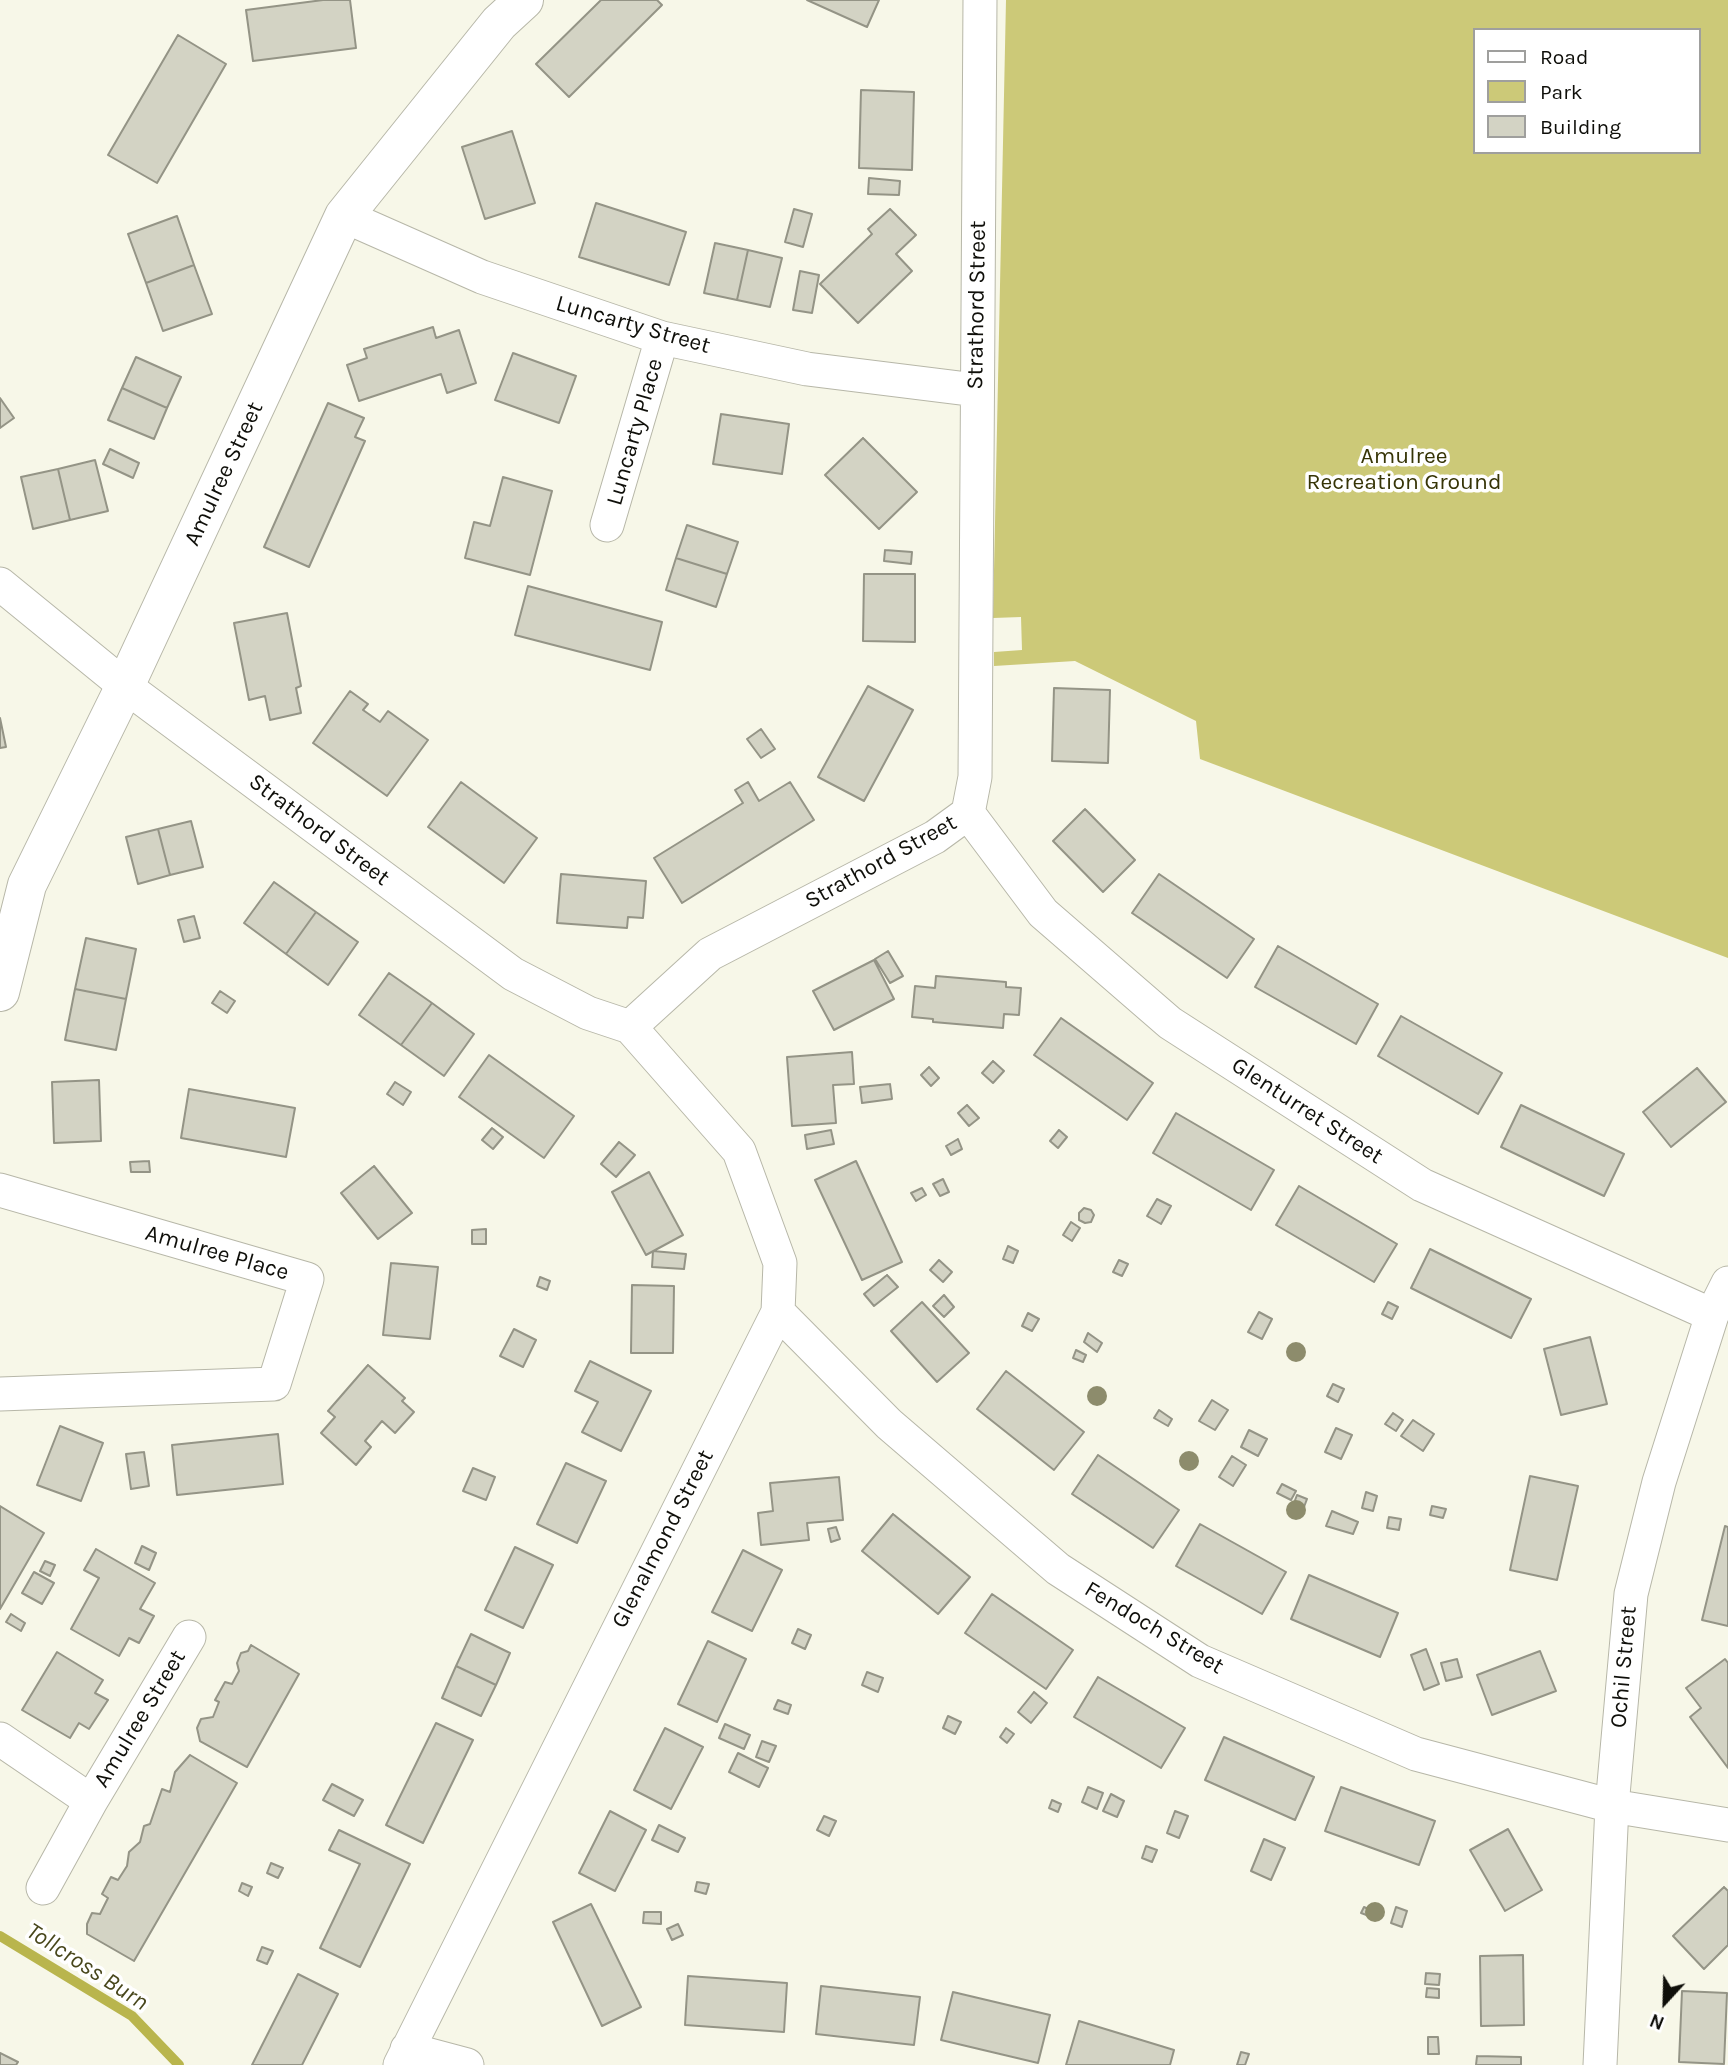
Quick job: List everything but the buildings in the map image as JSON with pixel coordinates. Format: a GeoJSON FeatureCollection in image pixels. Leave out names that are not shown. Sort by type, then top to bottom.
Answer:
{"type":"FeatureCollection","features":[{"type":"Feature","properties":{"kind":"street","name":"Amulree Street"},"geometry":{"type":"LineString","coordinates":[[0,992],[27,885],[125,686],[344,216],[499,23],[524,0]]}},
{"type":"Feature","properties":{"kind":"street","name":"Strathord Street"},"geometry":{"type":"LineString","coordinates":[[0,584],[125,686],[513,974],[588,1013],[630,1027],[710,954],[935,837],[968,813],[975,777],[980,0]]}},
{"type":"Feature","properties":{"kind":"street","name":"Luncarty Street"},"geometry":{"type":"LineString","coordinates":[[344,216],[482,277],[662,338],[807,369],[976,390]]}},
{"type":"Feature","properties":{"kind":"street","name":"Luncarty Place"},"geometry":{"type":"LineString","coordinates":[[607,525],[662,338]]}},
{"type":"Feature","properties":{"kind":"street","name":"Glenturret Street"},"geometry":{"type":"LineString","coordinates":[[968,813],[1043,913],[1170,1023],[1422,1185],[1712,1315]]}},
{"type":"Feature","properties":{"kind":"street","name":"Glenalmond Street"},"geometry":{"type":"LineString","coordinates":[[403,2057],[778,1312],[780,1263],[739,1151],[630,1027]]}},
{"type":"Feature","properties":{"kind":"street","name":"Amulree Place"},"geometry":{"type":"LineString","coordinates":[[0,1190],[307,1279],[274,1384],[0,1394]]}},
{"type":"Feature","properties":{"kind":"street","name":"Ochil Street"},"geometry":{"type":"LineString","coordinates":[[1600,2065],[1612,1807],[1631,1594],[1659,1482],[1712,1315],[1728,1283]]}},
{"type":"Feature","properties":{"kind":"street","name":"Fendoch Street"},"geometry":{"type":"LineString","coordinates":[[778,1312],[889,1424],[1058,1569],[1200,1661],[1416,1754],[1612,1807],[1728,1825]]}},
{"type":"Feature","properties":{"kind":"street","name":"Amulree Street"},"geometry":{"type":"LineString","coordinates":[[43,1888],[91,1801],[189,1637]]}},
{"type":"Feature","properties":{"kind":"street","name":"Amulree Street"},"geometry":{"type":"LineString","coordinates":[[0,1739],[91,1801]]}},
{"type":"Feature","properties":{"kind":"street"},"geometry":{"type":"LineString","coordinates":[[403,2057],[467,2065]]}},
{"type":"Feature","properties":{"kind":"green space","name":"Amulree Recreation Ground"},"geometry":{"type":"Polygon","coordinates":[[[1006,0],[1728,0],[1728,958],[1200,759],[1196,721],[1075,661],[994,666],[994,652],[1022,650],[1021,617],[993,618],[1006,0]]]}},
{"type":"Feature","properties":{"kind":"waterway","name":"Tollcross Burn"},"geometry":{"type":"LineString","coordinates":[[0,1936],[132,2016],[179,2065]]}}]}
